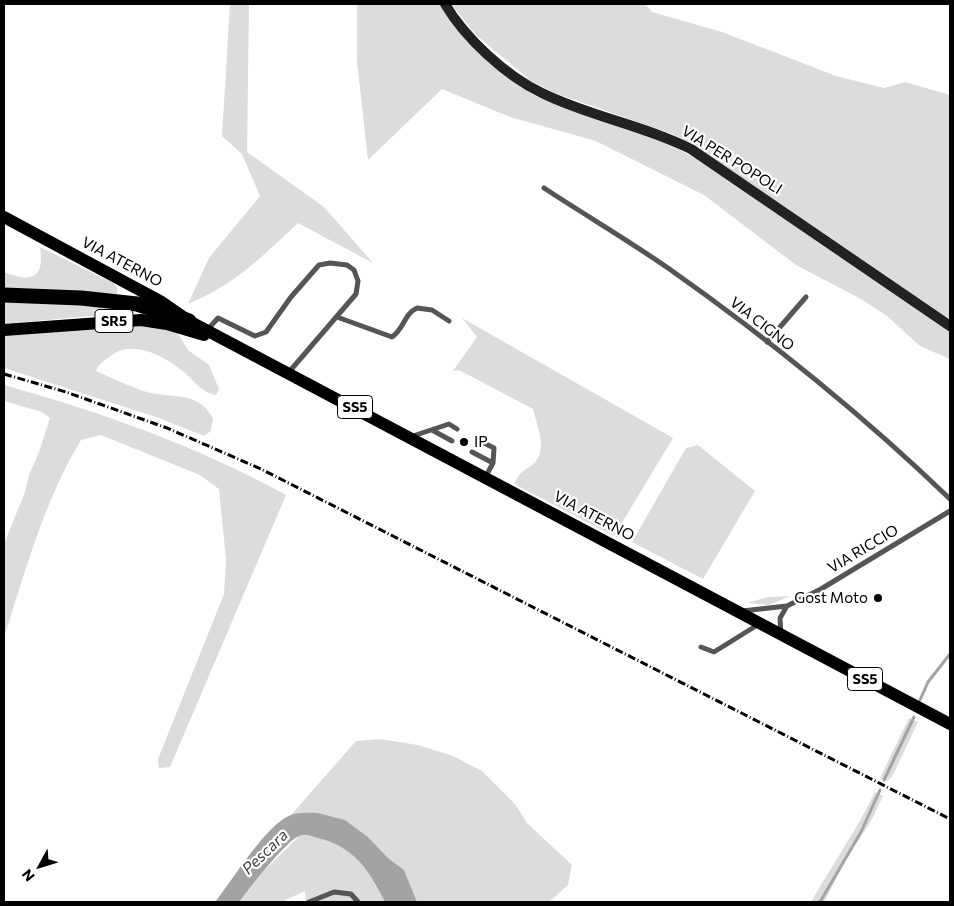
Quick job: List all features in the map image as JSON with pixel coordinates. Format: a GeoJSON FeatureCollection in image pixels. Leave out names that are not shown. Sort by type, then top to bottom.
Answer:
{"type":"FeatureCollection","features":[{"type":"Feature","properties":{"kind":"highway"},"geometry":{"type":"LineString","coordinates":[[4,295],[129,303],[154,308],[189,321]]}},
{"type":"Feature","properties":{"kind":"main road","name":"VIA PER POPOLI"},"geometry":{"type":"LineString","coordinates":[[445,4],[472,39],[528,86],[553,98],[670,139],[692,149],[950,326]]}},
{"type":"Feature","properties":{"kind":"main road","name":"VIA ATERNO"},"geometry":{"type":"LineString","coordinates":[[4,217],[160,301],[189,321],[289,372],[950,724]]}},
{"type":"Feature","properties":{"kind":"main road","name":"VIA ATERNO"},"geometry":{"type":"LineString","coordinates":[[4,330],[142,320],[167,324],[211,337],[223,338]]}},
{"type":"Feature","properties":{"kind":"lane","name":"VIA CIGNO"},"geometry":{"type":"LineString","coordinates":[[544,188],[669,269],[767,342],[866,424],[950,499]]}},
{"type":"Feature","properties":{"kind":"lane"},"geometry":{"type":"LineString","coordinates":[[208,330],[218,318],[255,336],[266,332],[319,265],[330,263],[347,265],[354,270],[358,281],[356,294],[289,372]]}},
{"type":"Feature","properties":{"kind":"lane"},"geometry":{"type":"LineString","coordinates":[[767,342],[806,297]]}},
{"type":"Feature","properties":{"kind":"lane"},"geometry":{"type":"LineString","coordinates":[[337,316],[392,337],[396,334],[407,315],[417,308],[432,310],[449,321]]}},
{"type":"Feature","properties":{"kind":"lane"},"geometry":{"type":"LineString","coordinates":[[411,437],[449,424],[457,429]]}},
{"type":"Feature","properties":{"kind":"lane"},"geometry":{"type":"LineString","coordinates":[[432,430],[452,441]]}},
{"type":"Feature","properties":{"kind":"lane"},"geometry":{"type":"LineString","coordinates":[[478,440],[494,448],[493,463],[486,477]]}},
{"type":"Feature","properties":{"kind":"lane"},"geometry":{"type":"LineString","coordinates":[[472,452],[493,463]]}},
{"type":"Feature","properties":{"kind":"lane","name":"VIA RICCIO"},"geometry":{"type":"LineString","coordinates":[[738,611],[787,606],[855,569],[950,511]]}},
{"type":"Feature","properties":{"kind":"lane"},"geometry":{"type":"LineString","coordinates":[[781,634],[780,618],[787,606]]}},
{"type":"Feature","properties":{"kind":"lane"},"geometry":{"type":"LineString","coordinates":[[701,647],[714,652],[760,623]]}},
{"type":"Feature","properties":{"kind":"lane"},"geometry":{"type":"LineString","coordinates":[[309,902],[334,892],[351,894],[358,902]]}},
{"type":"Feature","properties":{"kind":"shaded area"},"geometry":{"type":"Polygon","coordinates":[[[230,4],[249,4],[247,152],[324,207],[373,263],[298,223],[260,259],[234,279],[188,304],[209,258],[260,196],[242,154],[222,136],[230,4]]]}},
{"type":"Feature","properties":{"kind":"shaded area"},"geometry":{"type":"Polygon","coordinates":[[[357,4],[439,4],[460,33],[473,47],[517,85],[568,110],[665,143],[702,162],[950,332],[950,359],[920,346],[887,316],[861,299],[796,265],[704,195],[596,141],[510,117],[442,89],[368,160],[357,61],[357,4]]]}},
{"type":"Feature","properties":{"kind":"shaded area"},"geometry":{"type":"Polygon","coordinates":[[[451,4],[645,4],[652,12],[722,32],[836,76],[884,88],[905,82],[950,95],[950,320],[694,145],[672,134],[555,93],[531,81],[476,35],[451,4]]]}},
{"type":"Feature","properties":{"kind":"shaded area"},"geometry":{"type":"Polygon","coordinates":[[[40,247],[113,283],[117,287],[117,294],[4,288],[4,272],[29,277],[34,276],[38,272],[41,258],[40,247]]]}},
{"type":"Feature","properties":{"kind":"shaded area"},"geometry":{"type":"Polygon","coordinates":[[[4,302],[87,304],[114,308],[115,312],[112,317],[90,316],[4,324],[4,302]]]}},
{"type":"Feature","properties":{"kind":"shaded area"},"geometry":{"type":"Polygon","coordinates":[[[462,318],[673,438],[614,536],[514,484],[522,472],[537,460],[540,453],[539,431],[533,409],[459,370],[453,371],[477,337],[462,318]]]}},
{"type":"Feature","properties":{"kind":"shaded area"},"geometry":{"type":"Polygon","coordinates":[[[129,324],[175,329],[188,350],[209,365],[219,389],[216,395],[203,390],[169,361],[140,349],[130,349],[112,355],[102,362],[96,371],[147,392],[192,399],[207,409],[213,418],[211,431],[204,436],[159,418],[4,368],[4,333],[129,324]]]}},
{"type":"Feature","properties":{"kind":"shaded area"},"geometry":{"type":"Polygon","coordinates":[[[4,385],[40,395],[148,432],[218,461],[286,495],[170,767],[159,768],[158,759],[224,594],[226,559],[219,489],[200,475],[101,435],[81,440],[56,487],[46,511],[4,637],[4,544],[25,492],[29,475],[50,418],[42,412],[4,401],[4,385]]]}},
{"type":"Feature","properties":{"kind":"shaded area"},"geometry":{"type":"Polygon","coordinates":[[[698,445],[755,491],[703,579],[632,542],[686,448],[698,445]]]}},
{"type":"Feature","properties":{"kind":"shaded area"},"geometry":{"type":"Polygon","coordinates":[[[790,596],[769,605],[747,603],[768,597],[790,596]]]}},
{"type":"Feature","properties":{"kind":"shaded area"},"geometry":{"type":"Polygon","coordinates":[[[909,718],[918,722],[892,777],[887,781],[880,778],[909,718]]]}},
{"type":"Feature","properties":{"kind":"shaded area"},"geometry":{"type":"Polygon","coordinates":[[[380,739],[418,745],[453,756],[482,771],[515,804],[527,823],[572,865],[568,885],[549,902],[417,902],[404,870],[388,858],[368,837],[345,820],[318,813],[291,815],[356,741],[380,739]]]}},
{"type":"Feature","properties":{"kind":"shaded area"},"geometry":{"type":"Polygon","coordinates":[[[875,792],[883,796],[870,823],[849,854],[824,902],[811,902],[860,820],[875,792]]]}},
{"type":"Feature","properties":{"kind":"shaded area"},"geometry":{"type":"Polygon","coordinates":[[[299,836],[329,840],[352,854],[362,864],[385,902],[306,902],[305,891],[281,902],[239,902],[265,870],[299,836]]]}},
{"type":"Feature","properties":{"kind":"water","name":"Pescara"},"geometry":{"type":"Polygon","coordinates":[[[318,813],[345,820],[368,837],[388,858],[404,870],[417,902],[385,902],[367,870],[351,854],[331,842],[304,835],[299,836],[285,847],[239,902],[215,902],[271,829],[291,815],[318,813]]]}},
{"type":"Feature","properties":{"kind":"waterway"},"geometry":{"type":"LineString","coordinates":[[920,700],[928,682],[950,654]]}},
{"type":"Feature","properties":{"kind":"waterway"},"geometry":{"type":"LineString","coordinates":[[884,780],[914,717]]}},
{"type":"Feature","properties":{"kind":"waterway"},"geometry":{"type":"LineString","coordinates":[[820,902],[861,832],[880,790]]}},
{"type":"Feature","properties":{"kind":"railway"},"geometry":{"type":"LineString","coordinates":[[4,374],[66,392],[167,428],[261,469],[950,819]]}},
{"type":"Feature","properties":{"kind":"place","name":"IP"},"geometry":{"type":"Point","coordinates":[464,442]}},
{"type":"Feature","properties":{"kind":"place","name":"Gost Moto"},"geometry":{"type":"Point","coordinates":[878,598]}}]}
